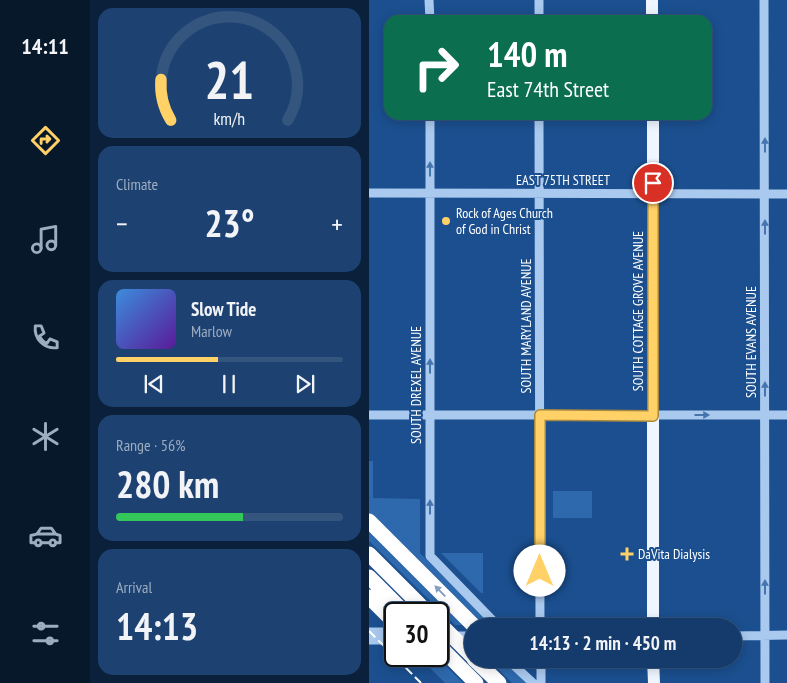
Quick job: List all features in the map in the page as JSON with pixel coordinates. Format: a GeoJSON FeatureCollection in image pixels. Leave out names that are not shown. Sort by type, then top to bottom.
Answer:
{"type":"FeatureCollection","features":[{"type":"Feature","properties":{"kind":"highway"},"geometry":{"type":"LineString","coordinates":[[369,521],[466,618]]}},
{"type":"Feature","properties":{"kind":"highway"},"geometry":{"type":"LineString","coordinates":[[369,554],[417,602]]}},
{"type":"Feature","properties":{"kind":"highway"},"geometry":{"type":"LineString","coordinates":[[369,577],[394,602]]}},
{"type":"Feature","properties":{"kind":"highway"},"geometry":{"type":"LineString","coordinates":[[369,597],[384,612]]}},
{"type":"Feature","properties":{"kind":"highway"},"geometry":{"type":"LineString","coordinates":[[449,633],[464,649]]}},
{"type":"Feature","properties":{"kind":"highway"},"geometry":{"type":"LineString","coordinates":[[449,656],[476,683]]}},
{"type":"Feature","properties":{"kind":"highway"},"geometry":{"type":"LineString","coordinates":[[483,668],[499,683]]}},
{"type":"Feature","properties":{"kind":"main road"},"geometry":{"type":"LineString","coordinates":[[652,0],[652,15]]}},
{"type":"Feature","properties":{"kind":"main road","name":"SOUTH COTTAGE GROVE AVENUE"},"geometry":{"type":"LineString","coordinates":[[653,120],[653,618]]}},
{"type":"Feature","properties":{"kind":"main road"},"geometry":{"type":"LineString","coordinates":[[653,668],[653,683]]}},
{"type":"Feature","properties":{"kind":"street"},"geometry":{"type":"LineString","coordinates":[[429,0],[429,15]]}},
{"type":"Feature","properties":{"kind":"street"},"geometry":{"type":"LineString","coordinates":[[539,0],[539,15]]}},
{"type":"Feature","properties":{"kind":"street","name":"SOUTH EVANS AVENUE"},"geometry":{"type":"LineString","coordinates":[[764,0],[765,683]]}},
{"type":"Feature","properties":{"kind":"street","name":"SOUTH DREXEL AVENUE"},"geometry":{"type":"LineString","coordinates":[[430,120],[430,556],[490,618]]}},
{"type":"Feature","properties":{"kind":"street","name":"SOUTH MARYLAND AVENUE"},"geometry":{"type":"LineString","coordinates":[[539,120],[541,618]]}},
{"type":"Feature","properties":{"kind":"street","name":"EAST 75TH STREET"},"geometry":{"type":"LineString","coordinates":[[369,193],[787,194]]}},
{"type":"Feature","properties":{"kind":"street"},"geometry":{"type":"LineString","coordinates":[[369,415],[787,415]]}},
{"type":"Feature","properties":{"kind":"street"},"geometry":{"type":"LineString","coordinates":[[369,632],[384,632]]}},
{"type":"Feature","properties":{"kind":"street"},"geometry":{"type":"LineString","coordinates":[[742,636],[787,635]]}},
{"type":"Feature","properties":{"kind":"street"},"geometry":{"type":"LineString","coordinates":[[449,636],[464,636]]}},
{"type":"Feature","properties":{"kind":"street"},"geometry":{"type":"LineString","coordinates":[[369,640],[384,640]]}},
{"type":"Feature","properties":{"kind":"street"},"geometry":{"type":"LineString","coordinates":[[517,668],[533,683]]}},
{"type":"Feature","properties":{"kind":"street"},"geometry":{"type":"LineString","coordinates":[[541,668],[541,683]]}},
{"type":"Feature","properties":{"kind":"shaded area"},"geometry":{"type":"Polygon","coordinates":[[[369,461],[373,461],[373,498],[420,499],[420,553],[485,618],[472,618],[369,516],[369,461]]]}},
{"type":"Feature","properties":{"kind":"shaded area"},"geometry":{"type":"Polygon","coordinates":[[[553,491],[592,491],[592,518],[553,518],[553,491]]]}},
{"type":"Feature","properties":{"kind":"shaded area"},"geometry":{"type":"Polygon","coordinates":[[[369,525],[444,602],[431,602],[369,541],[369,525]]]}},
{"type":"Feature","properties":{"kind":"shaded area"},"geometry":{"type":"Polygon","coordinates":[[[441,553],[483,553],[483,593],[481,593],[441,553]]]}},
{"type":"Feature","properties":{"kind":"shaded area"},"geometry":{"type":"Polygon","coordinates":[[[449,608],[463,622],[462,625],[455,625],[449,619],[449,608]]]}},
{"type":"Feature","properties":{"kind":"shaded area"},"geometry":{"type":"Polygon","coordinates":[[[429,667],[447,667],[463,683],[445,683],[429,667]]]}},
{"type":"Feature","properties":{"kind":"shaded area"},"geometry":{"type":"Polygon","coordinates":[[[497,668],[511,668],[527,683],[512,683],[497,668]]]}},
{"type":"Feature","properties":{"kind":"railway"},"geometry":{"type":"LineString","coordinates":[[369,631],[421,683]]}},
{"type":"Feature","properties":{"kind":"place","name":"Rock of Ages Church of God in Christ"},"geometry":{"type":"Point","coordinates":[446,221]}},
{"type":"Feature","properties":{"kind":"place","name":"DaVita Dialysis"},"geometry":{"type":"Point","coordinates":[627,554]}},
{"type":"Feature","properties":{"kind":"route"},"geometry":{"type":"LineString","coordinates":[[540,571],[540,415],[653,416],[653,183]]}}]}
